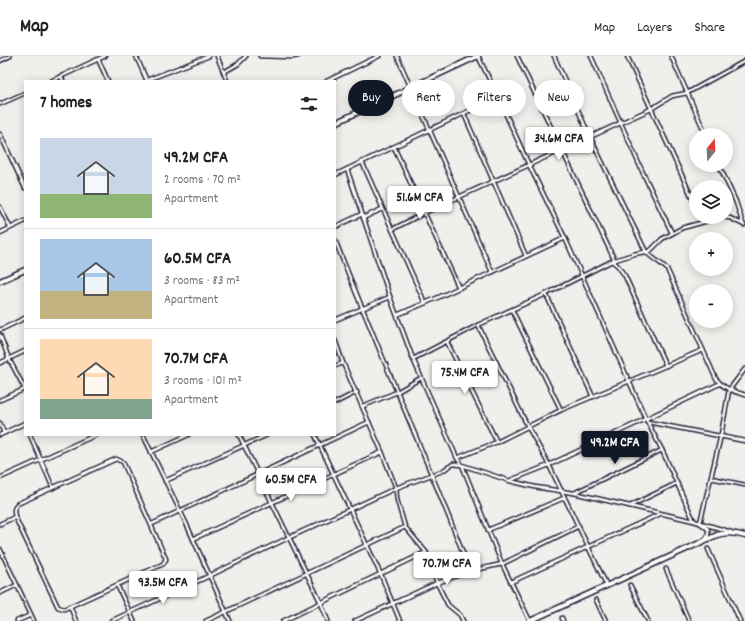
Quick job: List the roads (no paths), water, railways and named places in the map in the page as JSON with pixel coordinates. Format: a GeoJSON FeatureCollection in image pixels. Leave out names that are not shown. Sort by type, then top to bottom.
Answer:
{"type":"FeatureCollection","features":[{"type":"Feature","properties":{"kind":"street"},"geometry":{"type":"LineString","coordinates":[[0,61],[10,56]]}},
{"type":"Feature","properties":{"kind":"street"},"geometry":{"type":"LineString","coordinates":[[53,80],[105,56]]}},
{"type":"Feature","properties":{"kind":"street"},"geometry":{"type":"LineString","coordinates":[[136,56],[147,80]]}},
{"type":"Feature","properties":{"kind":"street"},"geometry":{"type":"LineString","coordinates":[[149,80],[209,56]]}},
{"type":"Feature","properties":{"kind":"street"},"geometry":{"type":"LineString","coordinates":[[217,56],[228,80]]}},
{"type":"Feature","properties":{"kind":"street"},"geometry":{"type":"LineString","coordinates":[[224,72],[238,64],[246,56]]}},
{"type":"Feature","properties":{"kind":"street"},"geometry":{"type":"LineString","coordinates":[[260,56],[298,56]]}},
{"type":"Feature","properties":{"kind":"street"},"geometry":{"type":"LineString","coordinates":[[329,80],[379,56]]}},
{"type":"Feature","properties":{"kind":"street"},"geometry":{"type":"LineString","coordinates":[[397,56],[409,80]]}},
{"type":"Feature","properties":{"kind":"street"},"geometry":{"type":"LineString","coordinates":[[427,80],[478,56],[490,80]]}},
{"type":"Feature","properties":{"kind":"street"},"geometry":{"type":"LineString","coordinates":[[517,56],[614,261],[625,276],[666,366]]}},
{"type":"Feature","properties":{"kind":"street"},"geometry":{"type":"LineString","coordinates":[[554,56],[590,137],[646,252],[667,269],[716,379],[720,384],[729,390],[745,395]]}},
{"type":"Feature","properties":{"kind":"street"},"geometry":{"type":"LineString","coordinates":[[591,56],[643,173],[672,233]]}},
{"type":"Feature","properties":{"kind":"street"},"geometry":{"type":"LineString","coordinates":[[627,56],[689,191]]}},
{"type":"Feature","properties":{"kind":"street"},"geometry":{"type":"LineString","coordinates":[[671,56],[703,128]]}},
{"type":"Feature","properties":{"kind":"street"},"geometry":{"type":"LineString","coordinates":[[98,59],[108,80]]}},
{"type":"Feature","properties":{"kind":"street"},"geometry":{"type":"LineString","coordinates":[[392,229],[493,181],[652,109],[672,96],[687,93],[745,61]]}},
{"type":"Feature","properties":{"kind":"street"},"geometry":{"type":"LineString","coordinates":[[61,76],[63,80]]}},
{"type":"Feature","properties":{"kind":"street"},"geometry":{"type":"LineString","coordinates":[[336,123],[402,92]]}},
{"type":"Feature","properties":{"kind":"street"},"geometry":{"type":"LineString","coordinates":[[0,104],[24,94]]}},
{"type":"Feature","properties":{"kind":"street"},"geometry":{"type":"LineString","coordinates":[[336,174],[463,114]]}},
{"type":"Feature","properties":{"kind":"street"},"geometry":{"type":"LineString","coordinates":[[424,116],[492,272]]}},
{"type":"Feature","properties":{"kind":"street"},"geometry":{"type":"LineString","coordinates":[[465,116],[526,256]]}},
{"type":"Feature","properties":{"kind":"street"},"geometry":{"type":"LineString","coordinates":[[507,116],[583,276],[647,421],[662,450],[694,522]]}},
{"type":"Feature","properties":{"kind":"street"},"geometry":{"type":"LineString","coordinates":[[0,134],[24,186]]}},
{"type":"Feature","properties":{"kind":"street"},"geometry":{"type":"LineString","coordinates":[[394,147],[459,288]]}},
{"type":"Feature","properties":{"kind":"street"},"geometry":{"type":"LineString","coordinates":[[362,162],[425,304]]}},
{"type":"Feature","properties":{"kind":"street"},"geometry":{"type":"LineString","coordinates":[[347,168],[412,359],[457,458],[462,465],[502,564],[530,621],[702,542],[724,533],[733,532]]}},
{"type":"Feature","properties":{"kind":"street"},"geometry":{"type":"LineString","coordinates":[[722,172],[745,225]]}},
{"type":"Feature","properties":{"kind":"street"},"geometry":{"type":"LineString","coordinates":[[0,206],[10,228]]}},
{"type":"Feature","properties":{"kind":"street"},"geometry":{"type":"LineString","coordinates":[[363,218],[382,209]]}},
{"type":"Feature","properties":{"kind":"street"},"geometry":{"type":"LineString","coordinates":[[336,227],[362,214]]}},
{"type":"Feature","properties":{"kind":"street"},"geometry":{"type":"LineString","coordinates":[[733,220],[745,225]]}},
{"type":"Feature","properties":{"kind":"street"},"geometry":{"type":"LineString","coordinates":[[0,233],[24,221]]}},
{"type":"Feature","properties":{"kind":"street"},"geometry":{"type":"LineString","coordinates":[[412,359],[478,325],[614,261],[651,250],[660,241],[672,233],[682,228],[697,224]]}},
{"type":"Feature","properties":{"kind":"street"},"geometry":{"type":"LineString","coordinates":[[397,315],[425,304],[565,238]]}},
{"type":"Feature","properties":{"kind":"street"},"geometry":{"type":"LineString","coordinates":[[336,243],[362,309],[432,474],[470,571]]}},
{"type":"Feature","properties":{"kind":"street"},"geometry":{"type":"LineString","coordinates":[[0,281],[24,270]]}},
{"type":"Feature","properties":{"kind":"street"},"geometry":{"type":"LineString","coordinates":[[546,294],[593,397]]}},
{"type":"Feature","properties":{"kind":"street"},"geometry":{"type":"LineString","coordinates":[[336,320],[390,297]]}},
{"type":"Feature","properties":{"kind":"street"},"geometry":{"type":"LineString","coordinates":[[512,310],[561,410]]}},
{"type":"Feature","properties":{"kind":"street"},"geometry":{"type":"LineString","coordinates":[[0,330],[24,318]]}},
{"type":"Feature","properties":{"kind":"street"},"geometry":{"type":"LineString","coordinates":[[478,325],[528,427],[549,465],[607,586]]}},
{"type":"Feature","properties":{"kind":"street"},"geometry":{"type":"LineString","coordinates":[[0,335],[9,358],[24,387]]}},
{"type":"Feature","properties":{"kind":"street"},"geometry":{"type":"LineString","coordinates":[[447,342],[497,442]]}},
{"type":"Feature","properties":{"kind":"street"},"geometry":{"type":"LineString","coordinates":[[336,343],[396,488],[397,500],[406,527],[426,552],[437,583],[448,605],[460,615],[463,621]]}},
{"type":"Feature","properties":{"kind":"street"},"geometry":{"type":"LineString","coordinates":[[457,458],[497,442],[561,410],[703,350]]}},
{"type":"Feature","properties":{"kind":"street"},"geometry":{"type":"LineString","coordinates":[[0,363],[24,351]]}},
{"type":"Feature","properties":{"kind":"street"},"geometry":{"type":"LineString","coordinates":[[336,366],[343,362]]}},
{"type":"Feature","properties":{"kind":"street"},"geometry":{"type":"LineString","coordinates":[[700,523],[721,435],[729,390],[745,369]]}},
{"type":"Feature","properties":{"kind":"street"},"geometry":{"type":"LineString","coordinates":[[363,406],[397,392],[421,378]]}},
{"type":"Feature","properties":{"kind":"street"},"geometry":{"type":"LineString","coordinates":[[510,481],[647,421],[720,384]]}},
{"type":"Feature","properties":{"kind":"street"},"geometry":{"type":"LineString","coordinates":[[0,400],[24,389]]}},
{"type":"Feature","properties":{"kind":"street"},"geometry":{"type":"LineString","coordinates":[[336,402],[356,392]]}},
{"type":"Feature","properties":{"kind":"street"},"geometry":{"type":"LineString","coordinates":[[647,421],[745,441]]}},
{"type":"Feature","properties":{"kind":"street"},"geometry":{"type":"LineString","coordinates":[[152,524],[319,444],[369,422]]}},
{"type":"Feature","properties":{"kind":"street"},"geometry":{"type":"LineString","coordinates":[[0,423],[4,433]]}},
{"type":"Feature","properties":{"kind":"street"},"geometry":{"type":"LineString","coordinates":[[0,435],[24,423]]}},
{"type":"Feature","properties":{"kind":"street"},"geometry":{"type":"LineString","coordinates":[[30,436],[53,488]]}},
{"type":"Feature","properties":{"kind":"street"},"geometry":{"type":"LineString","coordinates":[[0,474],[1,478],[94,436]]}},
{"type":"Feature","properties":{"kind":"street"},"geometry":{"type":"LineString","coordinates":[[143,436],[180,510],[230,621]]}},
{"type":"Feature","properties":{"kind":"street"},"geometry":{"type":"LineString","coordinates":[[151,452],[186,436]]}},
{"type":"Feature","properties":{"kind":"street"},"geometry":{"type":"LineString","coordinates":[[239,436],[321,603],[328,621]]}},
{"type":"Feature","properties":{"kind":"street"},"geometry":{"type":"LineString","coordinates":[[165,481],[265,436]]}},
{"type":"Feature","properties":{"kind":"street"},"geometry":{"type":"LineString","coordinates":[[315,436],[332,474],[351,510],[366,546],[381,574],[400,621]]}},
{"type":"Feature","properties":{"kind":"street"},"geometry":{"type":"LineString","coordinates":[[574,493],[662,450]]}},
{"type":"Feature","properties":{"kind":"street"},"geometry":{"type":"LineString","coordinates":[[193,539],[382,452]]}},
{"type":"Feature","properties":{"kind":"street"},"geometry":{"type":"LineString","coordinates":[[116,459],[119,459],[123,462],[152,524],[166,559],[163,564],[64,609],[58,606],[16,517],[13,511],[17,504],[116,459]]}},
{"type":"Feature","properties":{"kind":"street"},"geometry":{"type":"LineString","coordinates":[[111,621],[396,488],[442,471],[453,464],[462,465],[510,481],[535,487],[574,493],[630,506],[700,523],[744,536],[745,530]]}},
{"type":"Feature","properties":{"kind":"street"},"geometry":{"type":"LineString","coordinates":[[711,478],[745,485]]}},
{"type":"Feature","properties":{"kind":"street"},"geometry":{"type":"LineString","coordinates":[[630,506],[677,483]]}},
{"type":"Feature","properties":{"kind":"street"},"geometry":{"type":"LineString","coordinates":[[488,530],[564,498]]}},
{"type":"Feature","properties":{"kind":"street"},"geometry":{"type":"LineString","coordinates":[[511,582],[660,514]]}},
{"type":"Feature","properties":{"kind":"street"},"geometry":{"type":"LineString","coordinates":[[0,524],[16,517]]}},
{"type":"Feature","properties":{"kind":"street"},"geometry":{"type":"LineString","coordinates":[[700,523],[706,526],[708,532],[706,538],[702,542]]}},
{"type":"Feature","properties":{"kind":"street"},"geometry":{"type":"LineString","coordinates":[[355,621],[437,583],[470,571],[502,564],[578,526]]}},
{"type":"Feature","properties":{"kind":"street"},"geometry":{"type":"LineString","coordinates":[[206,621],[406,527]]}},
{"type":"Feature","properties":{"kind":"street"},"geometry":{"type":"LineString","coordinates":[[0,549],[2,557],[34,621]]}},
{"type":"Feature","properties":{"kind":"street"},"geometry":{"type":"LineString","coordinates":[[708,549],[740,621]]}},
{"type":"Feature","properties":{"kind":"street"},"geometry":{"type":"LineString","coordinates":[[283,621],[426,552]]}},
{"type":"Feature","properties":{"kind":"street"},"geometry":{"type":"LineString","coordinates":[[666,569],[689,621]]}},
{"type":"Feature","properties":{"kind":"street"},"geometry":{"type":"LineString","coordinates":[[0,593],[17,585]]}},
{"type":"Feature","properties":{"kind":"street"},"geometry":{"type":"LineString","coordinates":[[117,585],[134,621]]}},
{"type":"Feature","properties":{"kind":"street"},"geometry":{"type":"LineString","coordinates":[[630,585],[648,621]]}},
{"type":"Feature","properties":{"kind":"street"},"geometry":{"type":"LineString","coordinates":[[596,600],[606,621]]}},
{"type":"Feature","properties":{"kind":"street"},"geometry":{"type":"LineString","coordinates":[[70,606],[76,621]]}},
{"type":"Feature","properties":{"kind":"street"},"geometry":{"type":"LineString","coordinates":[[17,621],[31,615]]}}]}
